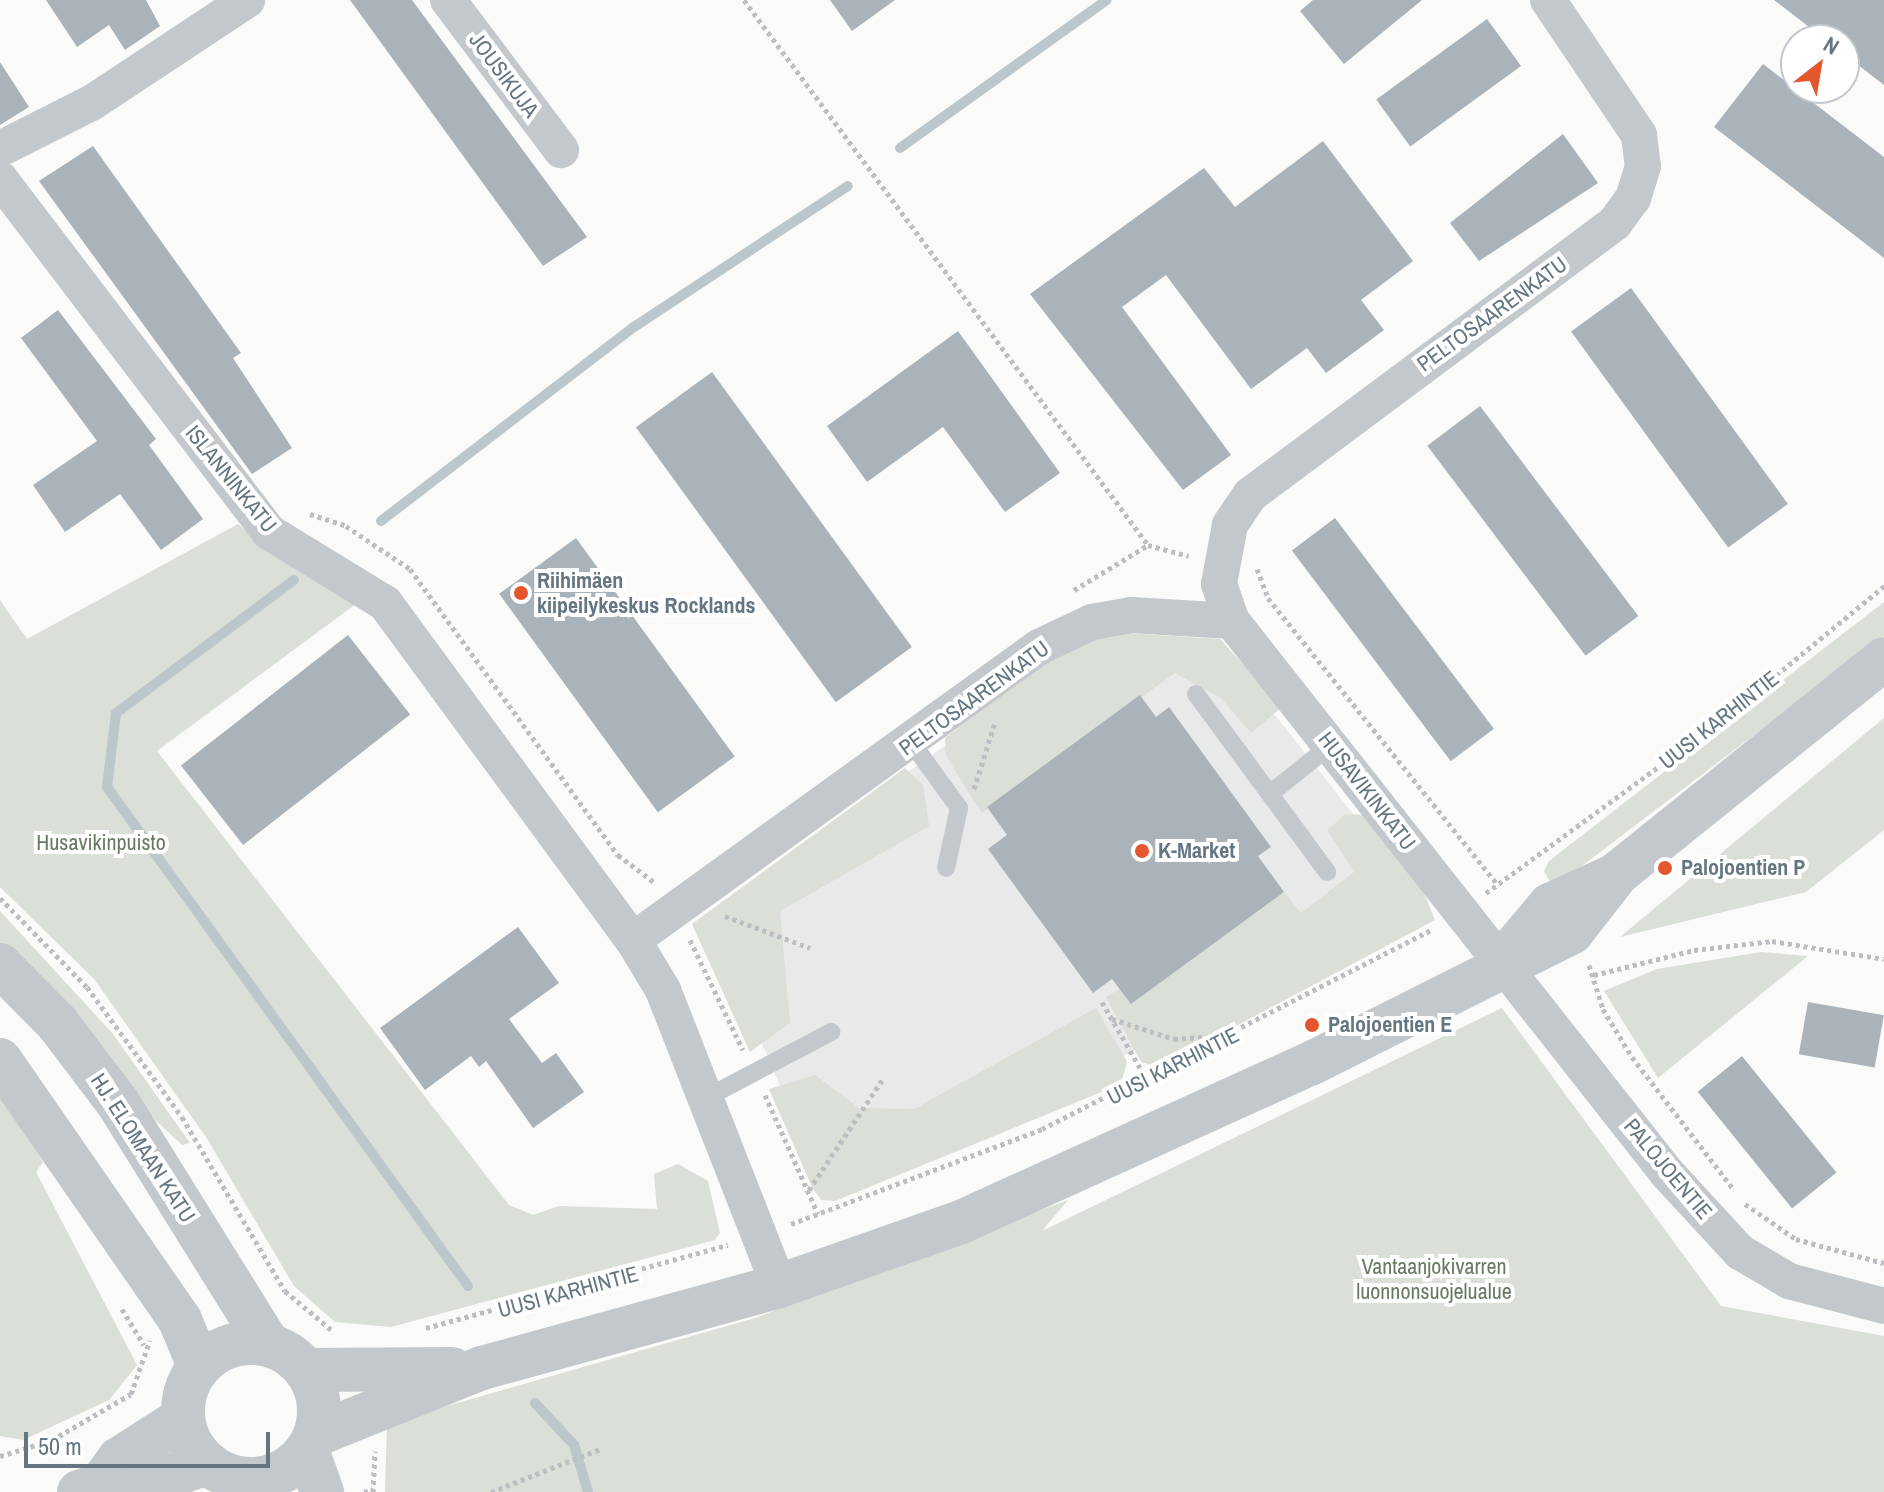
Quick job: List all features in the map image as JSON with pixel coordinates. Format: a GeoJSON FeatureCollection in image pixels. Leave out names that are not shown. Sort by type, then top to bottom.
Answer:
{"type":"FeatureCollection","features":[{"type":"Feature","properties":{"kind":"street"},"geometry":{"type":"LineString","coordinates":[[0,149],[93,102],[247,0]]}},
{"type":"Feature","properties":{"kind":"street","name":"JOUSIKUJA"},"geometry":{"type":"LineString","coordinates":[[448,0],[561,150]]}},
{"type":"Feature","properties":{"kind":"street","name":"PELTOSAARENKATU"},"geometry":{"type":"LineString","coordinates":[[633,940],[678,915],[1039,647],[1092,622],[1191,613],[1232,621],[1218,563],[1230,525],[1250,495],[1615,223],[1633,198],[1643,166],[1639,135],[1548,0]]}},
{"type":"Feature","properties":{"kind":"street","name":"ISLANNINKATU"},"geometry":{"type":"LineString","coordinates":[[0,179],[269,532],[385,603],[633,940]]}},
{"type":"Feature","properties":{"kind":"street","name":"HUSAVIKINKATU"},"geometry":{"type":"LineString","coordinates":[[1232,621],[1502,962]]}},
{"type":"Feature","properties":{"kind":"street"},"geometry":{"type":"LineString","coordinates":[[89,1488],[130,1490],[207,1463],[266,1485],[311,1443],[482,1368],[779,1286],[961,1222],[1190,1121],[1502,962],[1561,919],[1884,659]]}},
{"type":"Feature","properties":{"kind":"street"},"geometry":{"type":"LineString","coordinates":[[633,940],[663,990],[779,1286]]}},
{"type":"Feature","properties":{"kind":"street","name":"PALOJOENTIE"},"geometry":{"type":"LineString","coordinates":[[1502,962],[1667,1173],[1740,1252],[1789,1281],[1884,1306]]}},
{"type":"Feature","properties":{"kind":"street","name":"HJ. ELOMAAN KATU"},"geometry":{"type":"LineString","coordinates":[[0,965],[118,1103],[268,1344]]}},
{"type":"Feature","properties":{"kind":"street"},"geometry":{"type":"LineString","coordinates":[[0,1060],[180,1320],[199,1366]]}},
{"type":"Feature","properties":{"kind":"street"},"geometry":{"type":"LineString","coordinates":[[89,1488],[119,1459],[183,1418],[199,1366],[230,1345],[268,1344],[306,1370],[482,1368]]}},
{"type":"Feature","properties":{"kind":"street"},"geometry":{"type":"LineString","coordinates":[[306,1370],[320,1413],[311,1443],[322,1492]]}},
{"type":"Feature","properties":{"kind":"street"},"geometry":{"type":"LineString","coordinates":[[183,1418],[207,1463]]}},
{"type":"Feature","properties":{"kind":"lane"},"geometry":{"type":"LineString","coordinates":[[1196,694],[1327,872]]}},
{"type":"Feature","properties":{"kind":"lane"},"geometry":{"type":"LineString","coordinates":[[912,743],[959,808],[946,868]]}},
{"type":"Feature","properties":{"kind":"lane"},"geometry":{"type":"LineString","coordinates":[[1271,793],[1331,745]]}},
{"type":"Feature","properties":{"kind":"lane"},"geometry":{"type":"LineString","coordinates":[[704,1099],[831,1032]]}},
{"type":"Feature","properties":{"kind":"path"},"geometry":{"type":"LineString","coordinates":[[744,0],[1148,545]]}},
{"type":"Feature","properties":{"kind":"path"},"geometry":{"type":"LineString","coordinates":[[1258,559],[1268,598],[1498,885]]}},
{"type":"Feature","properties":{"kind":"path","name":"UUSI KARHINTIE"},"geometry":{"type":"LineString","coordinates":[[414,1330],[759,1236],[1042,1129],[1147,1080],[1461,911],[1519,873],[1884,586]]}},
{"type":"Feature","properties":{"kind":"path"},"geometry":{"type":"LineString","coordinates":[[1519,873],[1561,919],[1594,975],[1603,1009],[1632,1057],[1742,1202],[1796,1239],[1884,1263]]}},
{"type":"Feature","properties":{"kind":"path"},"geometry":{"type":"LineString","coordinates":[[678,915],[711,910],[810,948]]}},
{"type":"Feature","properties":{"kind":"path"},"geometry":{"type":"LineString","coordinates":[[1594,975],[1694,950],[1772,941],[1884,959]]}},
{"type":"Feature","properties":{"kind":"path"},"geometry":{"type":"LineString","coordinates":[[1102,1002],[1147,1080]]}},
{"type":"Feature","properties":{"kind":"path"},"geometry":{"type":"LineString","coordinates":[[1112,1019],[1174,1039],[1236,1034]]}},
{"type":"Feature","properties":{"kind":"path"},"geometry":{"type":"LineString","coordinates":[[808,1191],[882,1080]]}},
{"type":"Feature","properties":{"kind":"path"},"geometry":{"type":"LineString","coordinates":[[231,1288],[270,1265]]}},
{"type":"Feature","properties":{"kind":"path"},"geometry":{"type":"LineString","coordinates":[[0,1456],[52,1440],[131,1394],[144,1345],[180,1320]]}},
{"type":"Feature","properties":{"kind":"path"},"geometry":{"type":"LineString","coordinates":[[491,1492],[557,1462],[600,1449]]}},
{"type":"Feature","properties":{"kind":"path"},"geometry":{"type":"LineString","coordinates":[[364,1492],[373,1489]]}},
{"type":"Feature","properties":{"kind":"shaded area"},"geometry":{"type":"Polygon","coordinates":[[[1214,638],[1430,911],[827,1196],[707,915],[1075,653],[1214,638]]]}},
{"type":"Feature","properties":{"kind":"green space","name":"Husavikinpuisto"},"geometry":{"type":"Polygon","coordinates":[[[238,524],[267,549],[360,601],[157,751],[509,1205],[533,1215],[559,1206],[657,1209],[654,1174],[678,1164],[708,1181],[720,1233],[715,1240],[391,1327],[335,1322],[294,1286],[206,1137],[94,979],[0,887],[0,600],[27,639],[238,524]]]}},
{"type":"Feature","properties":{"kind":"green space"},"geometry":{"type":"Polygon","coordinates":[[[1884,602],[1884,636],[1553,888],[1544,871],[1549,861],[1884,602]]]}},
{"type":"Feature","properties":{"kind":"green space"},"geometry":{"type":"Polygon","coordinates":[[[1109,632],[1220,639],[1282,707],[1251,733],[1221,698],[1175,673],[982,813],[946,756],[945,738],[1057,653],[1109,632]]]}},
{"type":"Feature","properties":{"kind":"green space"},"geometry":{"type":"Polygon","coordinates":[[[1884,718],[1884,830],[1806,892],[1620,937],[1884,718]]]}},
{"type":"Feature","properties":{"kind":"green space"},"geometry":{"type":"Polygon","coordinates":[[[905,768],[923,785],[929,826],[780,911],[790,1023],[750,1052],[692,924],[905,768]]]}},
{"type":"Feature","properties":{"kind":"green space"},"geometry":{"type":"Polygon","coordinates":[[[1346,814],[1365,815],[1420,883],[1435,920],[1159,1067],[1141,1062],[1106,997],[1284,892],[1301,913],[1354,872],[1327,830],[1346,814]]]}},
{"type":"Feature","properties":{"kind":"green space"},"geometry":{"type":"Polygon","coordinates":[[[0,911],[113,1034],[190,1143],[182,1145],[134,1100],[0,946],[0,911]]]}},
{"type":"Feature","properties":{"kind":"green space"},"geometry":{"type":"Polygon","coordinates":[[[1761,952],[1808,956],[1658,1078],[1604,991],[1657,969],[1761,952]]]}},
{"type":"Feature","properties":{"kind":"green space"},"geometry":{"type":"Polygon","coordinates":[[[1096,1008],[1127,1062],[1121,1084],[835,1201],[821,1200],[813,1189],[769,1089],[815,1075],[859,1108],[914,1109],[1096,1008]]]}},
{"type":"Feature","properties":{"kind":"green space","name":"Vantaanjokivarren luonnonsuojelualue"},"geometry":{"type":"Polygon","coordinates":[[[1502,1008],[1721,1306],[1884,1336],[1884,1492],[385,1492],[387,1423],[755,1318],[1068,1200],[1042,1231],[1502,1008]]]}},
{"type":"Feature","properties":{"kind":"green space"},"geometry":{"type":"Polygon","coordinates":[[[0,1088],[43,1162],[36,1172],[137,1365],[109,1400],[23,1440],[0,1436],[0,1088]]]}},
{"type":"Feature","properties":{"kind":"building"},"geometry":{"type":"Polygon","coordinates":[[[46,0],[146,0],[160,26],[125,50],[109,25],[77,47],[46,0]]]}},
{"type":"Feature","properties":{"kind":"building"},"geometry":{"type":"Polygon","coordinates":[[[350,0],[412,0],[587,237],[543,266],[350,0]]]}},
{"type":"Feature","properties":{"kind":"building"},"geometry":{"type":"Polygon","coordinates":[[[830,0],[895,0],[852,31],[830,0]]]}},
{"type":"Feature","properties":{"kind":"building"},"geometry":{"type":"Polygon","coordinates":[[[1313,0],[1422,0],[1344,64],[1300,11],[1313,0]]]}},
{"type":"Feature","properties":{"kind":"building"},"geometry":{"type":"Polygon","coordinates":[[[1774,0],[1884,0],[1884,85],[1860,66],[1860,24],[1805,24],[1774,0]]]}},
{"type":"Feature","properties":{"kind":"building"},"geometry":{"type":"Polygon","coordinates":[[[1487,19],[1521,66],[1410,146],[1376,100],[1487,19]]]}},
{"type":"Feature","properties":{"kind":"building"},"geometry":{"type":"Polygon","coordinates":[[[0,62],[29,107],[0,125],[0,62]]]}},
{"type":"Feature","properties":{"kind":"building"},"geometry":{"type":"Polygon","coordinates":[[[1763,64],[1780,77],[1780,104],[1815,104],[1884,157],[1884,258],[1714,127],[1763,64]]]}},
{"type":"Feature","properties":{"kind":"building"},"geometry":{"type":"Polygon","coordinates":[[[1563,134],[1598,183],[1479,261],[1450,223],[1563,134]]]}},
{"type":"Feature","properties":{"kind":"building"},"geometry":{"type":"Polygon","coordinates":[[[1323,141],[1413,261],[1361,300],[1384,330],[1326,373],[1307,348],[1251,389],[1166,275],[1122,307],[1231,455],[1183,490],[1030,294],[1204,168],[1235,207],[1323,141]]]}},
{"type":"Feature","properties":{"kind":"building"},"geometry":{"type":"Polygon","coordinates":[[[93,146],[241,353],[233,358],[292,448],[252,474],[39,181],[93,146]]]}},
{"type":"Feature","properties":{"kind":"building"},"geometry":{"type":"Polygon","coordinates":[[[1631,288],[1788,504],[1728,548],[1571,331],[1631,288]]]}},
{"type":"Feature","properties":{"kind":"building"},"geometry":{"type":"Polygon","coordinates":[[[58,310],[156,439],[149,445],[203,519],[161,550],[120,494],[65,532],[33,485],[97,441],[21,338],[58,310]]]}},
{"type":"Feature","properties":{"kind":"building"},"geometry":{"type":"Polygon","coordinates":[[[958,331],[1060,473],[1005,512],[943,427],[867,482],[827,426],[958,331]]]}},
{"type":"Feature","properties":{"kind":"building"},"geometry":{"type":"Polygon","coordinates":[[[712,372],[912,647],[836,702],[636,427],[712,372]]]}},
{"type":"Feature","properties":{"kind":"building"},"geometry":{"type":"Polygon","coordinates":[[[1480,406],[1638,616],[1586,656],[1427,446],[1480,406]]]}},
{"type":"Feature","properties":{"kind":"building"},"geometry":{"type":"Polygon","coordinates":[[[1335,518],[1494,729],[1451,761],[1292,550],[1335,518]]]}},
{"type":"Feature","properties":{"kind":"building"},"geometry":{"type":"Polygon","coordinates":[[[576,538],[735,756],[658,812],[499,594],[576,538]]]}},
{"type":"Feature","properties":{"kind":"building"},"geometry":{"type":"Polygon","coordinates":[[[348,635],[410,715],[243,845],[181,766],[348,635]]]}},
{"type":"Feature","properties":{"kind":"building","name":"K-Market"},"geometry":{"type":"Polygon","coordinates":[[[1140,695],[1156,717],[1169,707],[1271,847],[1258,856],[1284,892],[1131,1004],[1112,979],[1093,993],[988,849],[1007,835],[987,807],[1140,695]]]}},
{"type":"Feature","properties":{"kind":"building"},"geometry":{"type":"Polygon","coordinates":[[[518,927],[559,983],[509,1019],[542,1063],[556,1053],[584,1092],[533,1128],[486,1061],[479,1067],[471,1056],[425,1090],[380,1028],[518,927]]]}},
{"type":"Feature","properties":{"kind":"building"},"geometry":{"type":"Polygon","coordinates":[[[1808,1002],[1884,1015],[1875,1068],[1799,1054],[1808,1002]]]}},
{"type":"Feature","properties":{"kind":"building"},"geometry":{"type":"Polygon","coordinates":[[[1742,1056],[1836,1173],[1792,1208],[1698,1092],[1742,1056]]]}},
{"type":"Feature","properties":{"kind":"waterway"},"geometry":{"type":"LineString","coordinates":[[900,148],[1107,0]]}},
{"type":"Feature","properties":{"kind":"waterway"},"geometry":{"type":"LineString","coordinates":[[381,521],[634,327],[848,186]]}},
{"type":"Feature","properties":{"kind":"waterway"},"geometry":{"type":"LineString","coordinates":[[294,580],[116,713],[107,787],[468,1286]]}},
{"type":"Feature","properties":{"kind":"waterway"},"geometry":{"type":"LineString","coordinates":[[535,1403],[574,1445],[588,1492]]}},
{"type":"Feature","properties":{"kind":"place","name":"Riihimäen kiipeilykeskus Rocklands"},"geometry":{"type":"Point","coordinates":[521,593]}},
{"type":"Feature","properties":{"kind":"place","name":"K-Market"},"geometry":{"type":"Point","coordinates":[1142,851]}},
{"type":"Feature","properties":{"kind":"place","name":"Palojoentien P"},"geometry":{"type":"Point","coordinates":[1665,868]}},
{"type":"Feature","properties":{"kind":"place","name":"Palojoentien E"},"geometry":{"type":"Point","coordinates":[1312,1025]}}]}
